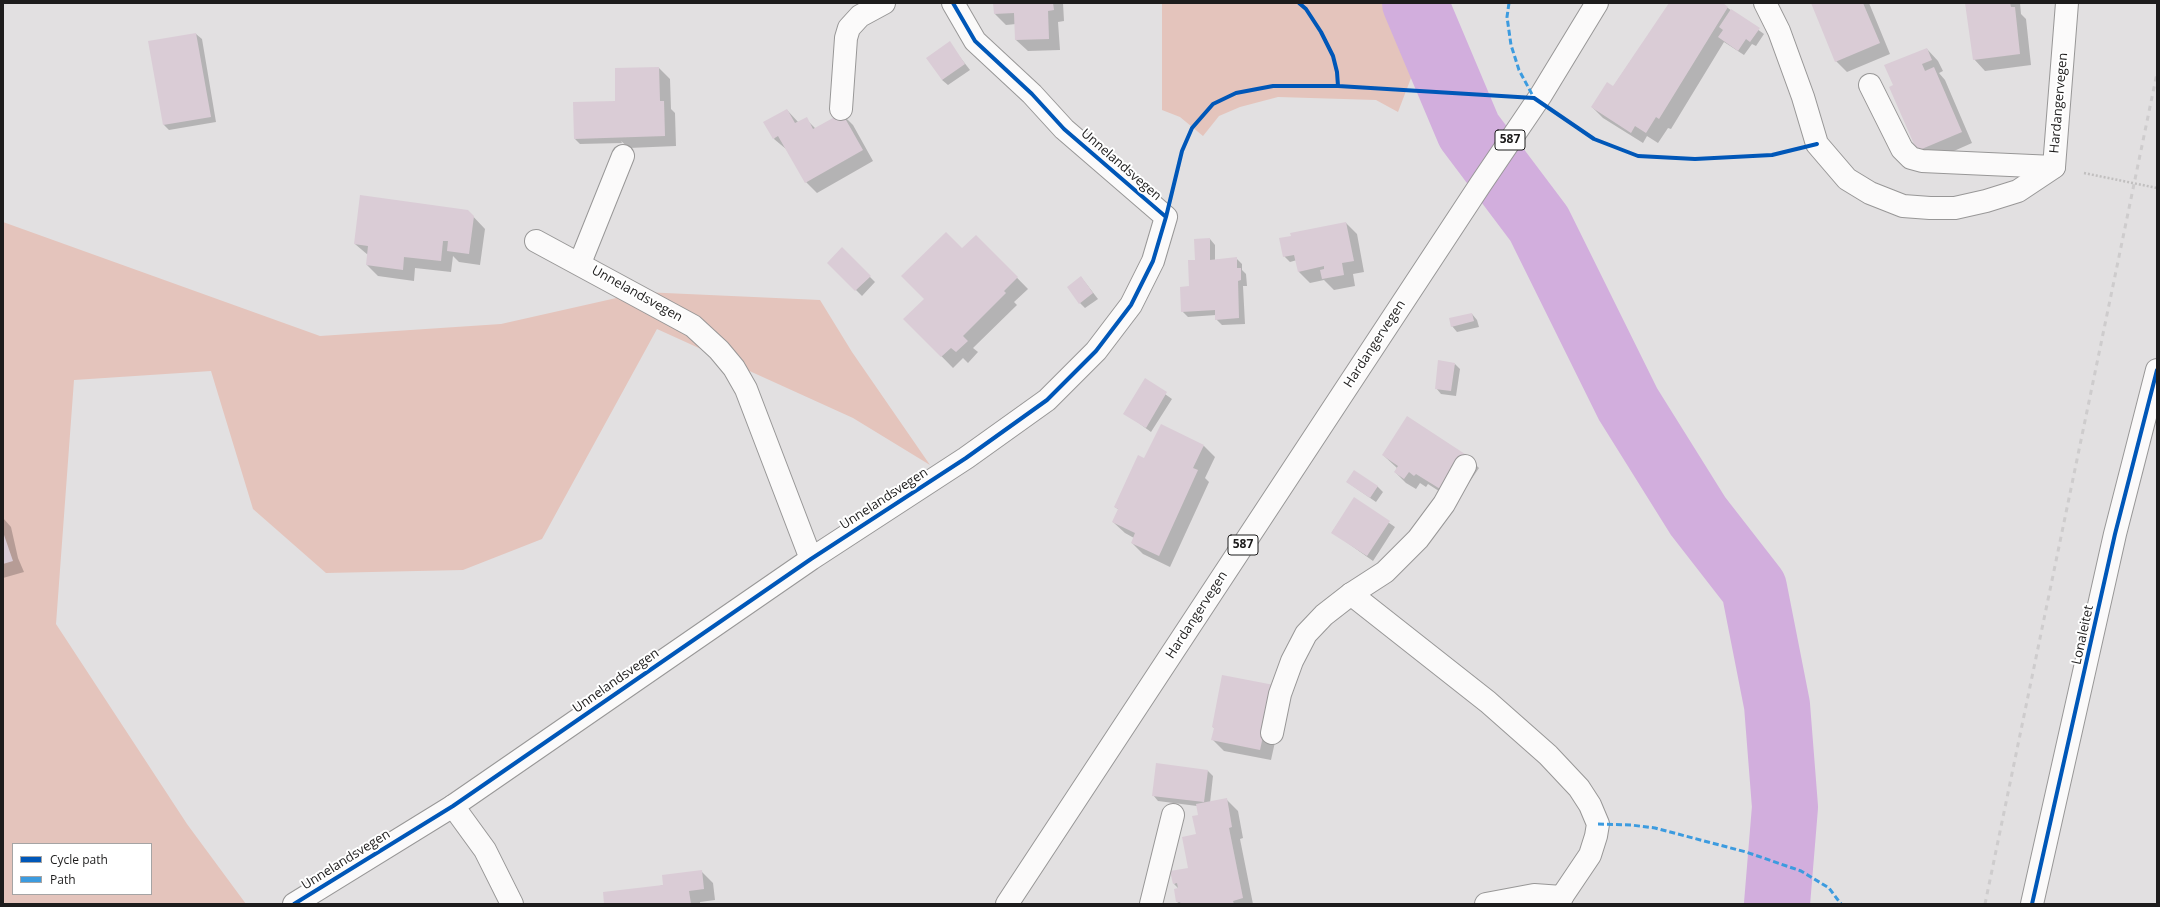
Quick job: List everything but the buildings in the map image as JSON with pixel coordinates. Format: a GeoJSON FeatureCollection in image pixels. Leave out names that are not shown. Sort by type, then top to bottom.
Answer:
{"type":"FeatureCollection","features":[{"type":"Feature","properties":{"kind":"street"},"geometry":{"type":"LineString","coordinates":[[841,109],[846,38],[849,28],[860,16],[884,3]]}},
{"type":"Feature","properties":{"kind":"street","name":"Unnelandsvegen"},"geometry":{"type":"LineString","coordinates":[[294,904],[453,806],[811,559],[966,458],[1048,400],[1096,351],[1131,305],[1153,261],[1166,217],[1064,129],[1032,94],[975,41],[953,3]]}},
{"type":"Feature","properties":{"kind":"street","name":"Hardangervegen"},"geometry":{"type":"LineString","coordinates":[[1007,904],[1480,185],[1541,95],[1597,3]]}},
{"type":"Feature","properties":{"kind":"street","name":"Hardangervegen"},"geometry":{"type":"LineString","coordinates":[[1765,3],[1779,31],[1801,89],[1817,144],[1847,179],[1870,193],[1903,206],[1930,208],[1955,208],[1986,201],[2018,191],[2054,167],[2068,3]]}},
{"type":"Feature","properties":{"kind":"street"},"geometry":{"type":"LineString","coordinates":[[1870,85],[1902,149],[1911,158],[1922,161],[2054,167]]}},
{"type":"Feature","properties":{"kind":"street"},"geometry":{"type":"LineString","coordinates":[[580,263],[623,156]]}},
{"type":"Feature","properties":{"kind":"street","name":"Unnelandsvegen"},"geometry":{"type":"LineString","coordinates":[[536,241],[580,263],[693,326],[719,350],[734,368],[746,389],[811,559]]}},
{"type":"Feature","properties":{"kind":"street","name":"Lonaleitet"},"geometry":{"type":"LineString","coordinates":[[2032,904],[2115,534],[2157,370]]}},
{"type":"Feature","properties":{"kind":"street"},"geometry":{"type":"LineString","coordinates":[[1272,733],[1280,694],[1292,662],[1306,634],[1324,615],[1351,594],[1385,572],[1418,539],[1444,504],[1465,466]]}},
{"type":"Feature","properties":{"kind":"street"},"geometry":{"type":"LineString","coordinates":[[1351,594],[1488,702],[1548,755],[1579,788],[1590,805],[1598,824],[1590,855],[1559,901],[1534,895],[1486,904]]}},
{"type":"Feature","properties":{"kind":"street"},"geometry":{"type":"LineString","coordinates":[[453,806],[485,850],[512,904]]}},
{"type":"Feature","properties":{"kind":"street"},"geometry":{"type":"LineString","coordinates":[[1151,904],[1172,815]]}},
{"type":"Feature","properties":{"kind":"path"},"geometry":{"type":"LineString","coordinates":[[2054,167],[2157,188]]}},
{"type":"Feature","properties":{"kind":"shaded area"},"geometry":{"type":"Polygon","coordinates":[[[1162,3],[1414,3],[1424,44],[1398,112],[1376,100],[1278,97],[1240,107],[1219,116],[1203,136],[1180,117],[1162,110],[1162,3]]]}},
{"type":"Feature","properties":{"kind":"shaded area"},"geometry":{"type":"Polygon","coordinates":[[[3,222],[320,336],[501,324],[643,292],[820,300],[852,352],[930,465],[853,418],[657,329],[542,539],[463,570],[326,573],[253,509],[211,371],[74,380],[56,624],[187,824],[246,904],[3,904],[3,222]]]}},
{"type":"Feature","properties":{"kind":"waterway"},"geometry":{"type":"LineString","coordinates":[[1415,3],[1469,131],[1539,224],[1628,404],[1698,516],[1754,588],[1777,705],[1785,807],[1777,904]]}},
{"type":"Feature","properties":{"kind":"railway"},"geometry":{"type":"LineString","coordinates":[[1985,904],[2157,73]]}},
{"type":"Feature","properties":{"kind":"marked path"},"geometry":{"type":"LineString","coordinates":[[1509,3],[1507,17],[1511,45],[1519,70],[1534,98]]}},
{"type":"Feature","properties":{"kind":"marked path"},"geometry":{"type":"LineString","coordinates":[[1598,824],[1631,825],[1655,828],[1746,852],[1801,871],[1829,888],[1841,904]]}},
{"type":"Feature","properties":{"kind":"cycle path"},"geometry":{"type":"LineString","coordinates":[[294,904],[453,806],[811,559],[966,458],[1047,400],[1096,351],[1131,305],[1153,261],[1166,217],[1064,129],[1032,94],[975,41],[953,3]]}},
{"type":"Feature","properties":{"kind":"cycle path"},"geometry":{"type":"LineString","coordinates":[[1299,3],[1306,9],[1321,32],[1333,56],[1337,72],[1338,86],[1534,98],[1594,139],[1638,156],[1695,159],[1772,155],[1817,144]]}},
{"type":"Feature","properties":{"kind":"cycle path"},"geometry":{"type":"LineString","coordinates":[[1166,217],[1182,151],[1192,128],[1213,104],[1236,93],[1273,86],[1338,86]]}},
{"type":"Feature","properties":{"kind":"cycle path"},"geometry":{"type":"LineString","coordinates":[[2032,904],[2115,534],[2157,370]]}}]}
